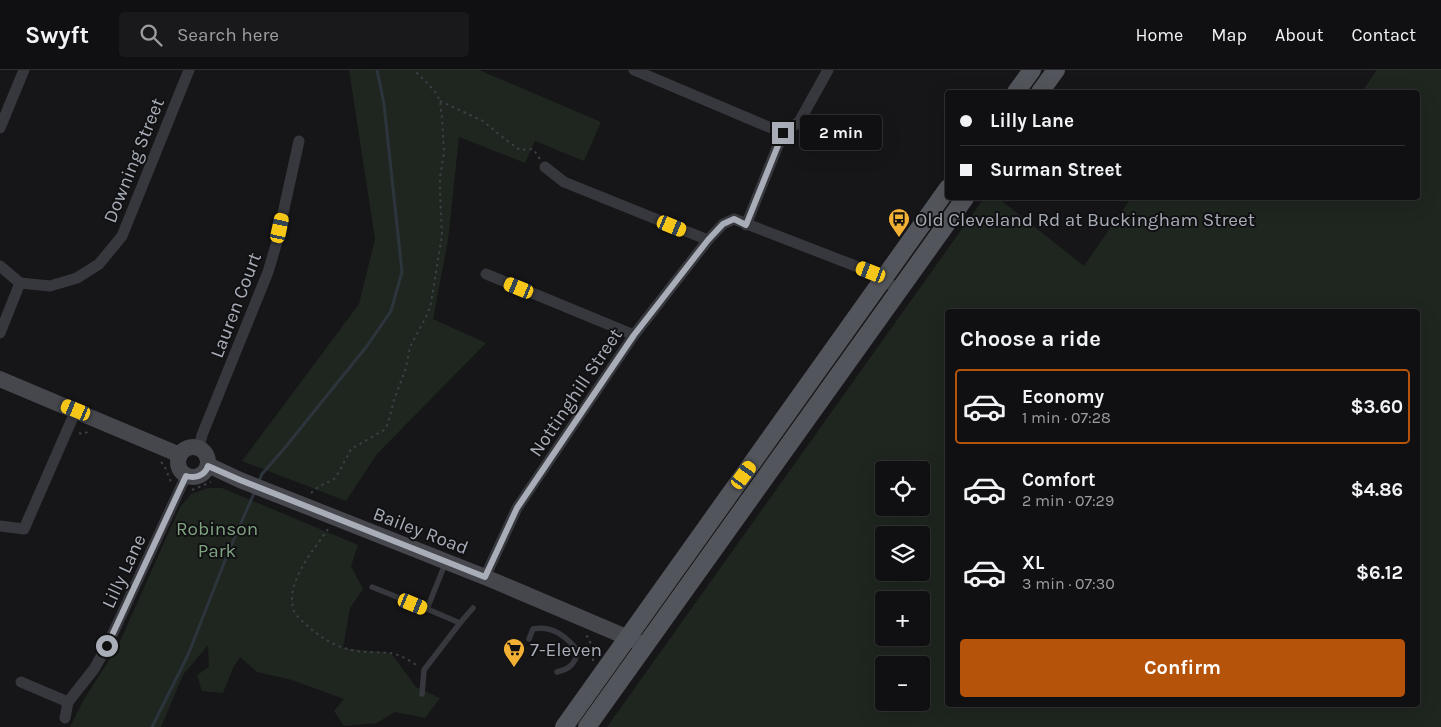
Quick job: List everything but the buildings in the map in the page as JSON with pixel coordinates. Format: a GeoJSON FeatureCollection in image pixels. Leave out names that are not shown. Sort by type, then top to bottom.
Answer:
{"type":"FeatureCollection","features":[{"type":"Feature","properties":{"kind":"main road"},"geometry":{"type":"LineString","coordinates":[[1017,90],[1032,70]]}},
{"type":"Feature","properties":{"kind":"main road"},"geometry":{"type":"LineString","coordinates":[[1041,90],[1056,70]]}},
{"type":"Feature","properties":{"kind":"main road"},"geometry":{"type":"LineString","coordinates":[[564,727],[945,192]]}},
{"type":"Feature","properties":{"kind":"main road"},"geometry":{"type":"LineString","coordinates":[[587,727],[964,200]]}},
{"type":"Feature","properties":{"kind":"street"},"geometry":{"type":"LineString","coordinates":[[0,128],[24,70]]}},
{"type":"Feature","properties":{"kind":"street","name":"Downing Street"},"geometry":{"type":"LineString","coordinates":[[20,283],[50,286],[77,278],[99,264],[122,236],[189,70]]}},
{"type":"Feature","properties":{"kind":"street"},"geometry":{"type":"LineString","coordinates":[[634,70],[783,133]]}},
{"type":"Feature","properties":{"kind":"street"},"geometry":{"type":"LineString","coordinates":[[828,70],[798,122],[783,133],[746,225],[871,272],[899,290]]}},
{"type":"Feature","properties":{"kind":"street","name":"Lauren Court"},"geometry":{"type":"LineString","coordinates":[[199,448],[202,435],[268,272],[276,245],[299,141]]}},
{"type":"Feature","properties":{"kind":"street"},"geometry":{"type":"LineString","coordinates":[[545,168],[564,182],[708,240]]}},
{"type":"Feature","properties":{"kind":"street","name":"Nottinghill Street"},"geometry":{"type":"LineString","coordinates":[[485,577],[517,508],[634,335],[708,240],[723,224],[734,219],[746,225]]}},
{"type":"Feature","properties":{"kind":"street"},"geometry":{"type":"LineString","coordinates":[[0,266],[20,283],[0,333]]}},
{"type":"Feature","properties":{"kind":"street"},"geometry":{"type":"LineString","coordinates":[[486,274],[634,335]]}},
{"type":"Feature","properties":{"kind":"street"},"geometry":{"type":"LineString","coordinates":[[0,379],[180,455]]}},
{"type":"Feature","properties":{"kind":"street"},"geometry":{"type":"LineString","coordinates":[[0,526],[24,529],[76,410]]}},
{"type":"Feature","properties":{"kind":"street"},"geometry":{"type":"LineString","coordinates":[[195,447],[203,450],[208,457],[210,473],[207,470],[200,476],[184,482],[178,464],[180,455],[186,449],[195,447]]}},
{"type":"Feature","properties":{"kind":"street","name":"Bailey Road"},"geometry":{"type":"LineString","coordinates":[[210,473],[240,480],[485,577],[645,645]]}},
{"type":"Feature","properties":{"kind":"street","name":"Lilly Lane"},"geometry":{"type":"LineString","coordinates":[[65,718],[68,702],[94,669],[107,646],[184,482]]}},
{"type":"Feature","properties":{"kind":"street"},"geometry":{"type":"LineString","coordinates":[[21,682],[68,702]]}},
{"type":"Feature","properties":{"kind":"lane"},"geometry":{"type":"LineString","coordinates":[[427,609],[446,562]]}},
{"type":"Feature","properties":{"kind":"lane"},"geometry":{"type":"LineString","coordinates":[[372,587],[460,623]]}},
{"type":"Feature","properties":{"kind":"lane"},"geometry":{"type":"LineString","coordinates":[[422,694],[424,670],[473,608]]}},
{"type":"Feature","properties":{"kind":"lane"},"geometry":{"type":"LineString","coordinates":[[529,639],[533,629],[542,627],[554,630],[570,640],[578,651],[576,660],[566,670],[557,672]]}},
{"type":"Feature","properties":{"kind":"path"},"geometry":{"type":"LineString","coordinates":[[305,506],[312,492],[334,479],[351,449],[384,430],[388,424],[394,400],[406,368],[410,347],[428,313],[431,303],[442,235],[440,193],[444,153],[440,101],[434,90],[416,70]]}},
{"type":"Feature","properties":{"kind":"path"},"geometry":{"type":"LineString","coordinates":[[440,101],[483,121],[520,150],[533,149],[545,168]]}},
{"type":"Feature","properties":{"kind":"path"},"geometry":{"type":"LineString","coordinates":[[68,428],[82,434],[91,431]]}},
{"type":"Feature","properties":{"kind":"path"},"geometry":{"type":"LineString","coordinates":[[158,461],[164,465],[171,483],[184,482],[189,492],[210,473]]}},
{"type":"Feature","properties":{"kind":"path"},"geometry":{"type":"LineString","coordinates":[[328,529],[301,568],[294,584],[292,600],[295,612],[307,626],[334,644],[354,651],[391,654],[406,658],[424,670]]}},
{"type":"Feature","properties":{"kind":"green space"},"geometry":{"type":"Polygon","coordinates":[[[349,70],[479,70],[601,122],[584,161],[535,141],[525,163],[459,137],[448,240],[433,319],[486,343],[377,454],[346,501],[242,461],[359,304],[375,239],[349,70]]]}},
{"type":"Feature","properties":{"kind":"green space"},"geometry":{"type":"Polygon","coordinates":[[[1375,70],[1441,70],[1441,727],[607,727],[983,200],[1001,200],[1084,266],[1130,200],[1420,200],[1420,90],[1363,90],[1375,70]]]}},
{"type":"Feature","properties":{"kind":"green space","name":"Robinson Park"},"geometry":{"type":"Polygon","coordinates":[[[208,488],[222,488],[358,545],[351,566],[363,589],[350,608],[343,648],[391,653],[416,687],[440,698],[425,718],[395,712],[377,723],[344,726],[334,711],[344,699],[292,680],[257,672],[240,657],[233,668],[223,693],[202,691],[197,675],[209,667],[208,645],[183,675],[161,727],[70,727],[84,699],[118,646],[180,507],[191,494],[208,488]]]}},
{"type":"Feature","properties":{"kind":"waterway"},"geometry":{"type":"LineString","coordinates":[[258,483],[262,474],[367,346],[391,311],[402,272],[384,104],[377,70]]}},
{"type":"Feature","properties":{"kind":"waterway"},"geometry":{"type":"LineString","coordinates":[[152,727],[188,655],[228,553],[255,491]]}},
{"type":"Feature","properties":{"kind":"place","name":"Old Cleveland Rd at Buckingham Street"},"geometry":{"type":"Point","coordinates":[899,238]}},
{"type":"Feature","properties":{"kind":"place","name":"7-Eleven"},"geometry":{"type":"Point","coordinates":[514,668]}},
{"type":"Feature","properties":{"kind":"route"},"geometry":{"type":"LineString","coordinates":[[107,646],[186,476],[200,476],[207,470],[208,466],[485,577],[517,508],[634,335],[708,240],[723,224],[734,219],[746,225],[783,133]]}}]}
